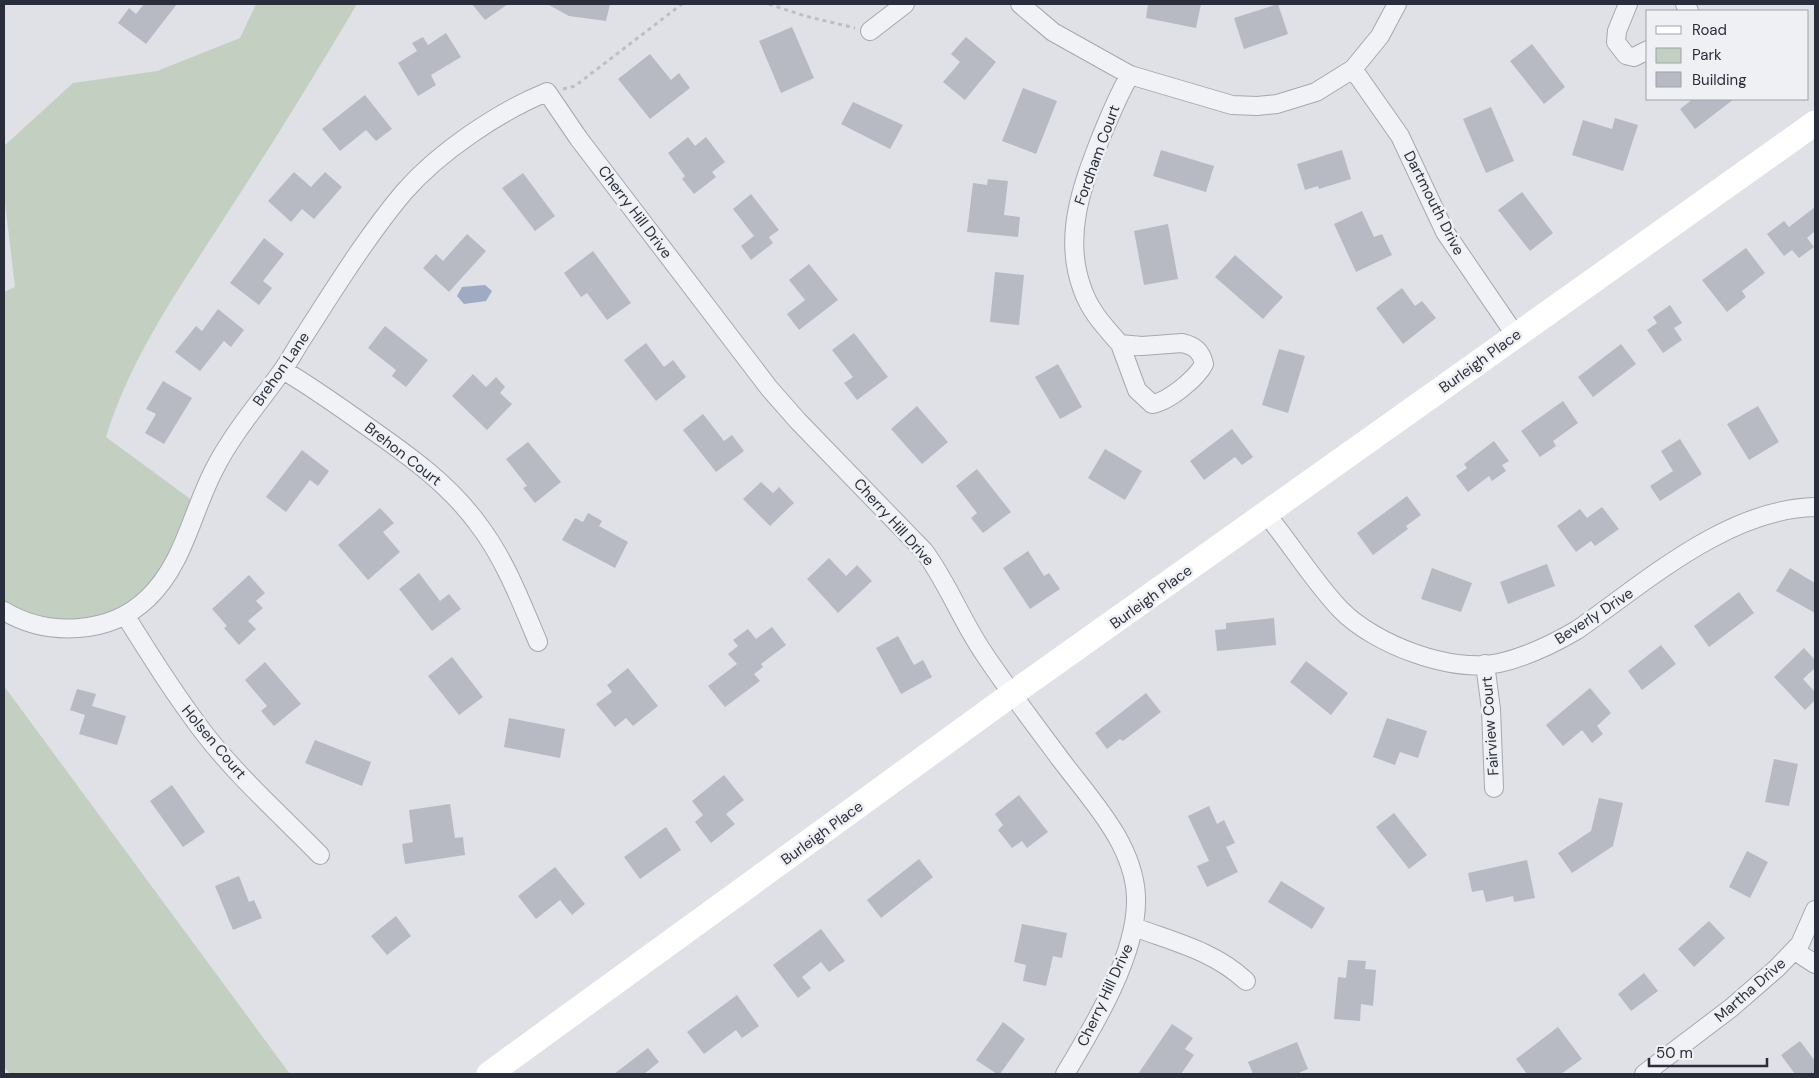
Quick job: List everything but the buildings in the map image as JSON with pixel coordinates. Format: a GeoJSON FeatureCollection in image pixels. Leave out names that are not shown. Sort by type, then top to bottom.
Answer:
{"type":"FeatureCollection","features":[{"type":"Feature","properties":{"kind":"street"},"geometry":{"type":"LineString","coordinates":[[870,31],[905,4]]}},
{"type":"Feature","properties":{"kind":"street"},"geometry":{"type":"LineString","coordinates":[[1020,4],[1053,32],[1103,62],[1130,75],[1232,105],[1257,106],[1277,104],[1316,92],[1353,69],[1380,36],[1397,4]]}},
{"type":"Feature","properties":{"kind":"street"},"geometry":{"type":"LineString","coordinates":[[1628,4],[1617,30],[1616,42],[1626,55],[1634,56],[1646,51]]}},
{"type":"Feature","properties":{"kind":"street","name":"Dartmouth Drive"},"geometry":{"type":"LineString","coordinates":[[1353,69],[1400,136],[1445,232],[1516,336]]}},
{"type":"Feature","properties":{"kind":"street","name":"Fordham Court"},"geometry":{"type":"LineString","coordinates":[[1120,344],[1142,346],[1182,343],[1193,346],[1202,355],[1204,364],[1199,374],[1168,398],[1152,404],[1137,390],[1120,344],[1092,310],[1082,288],[1076,266],[1074,221],[1087,173],[1119,94],[1130,75]]}},
{"type":"Feature","properties":{"kind":"street","name":"Brehon Lane"},"geometry":{"type":"LineString","coordinates":[[4,611],[31,624],[55,628],[81,628],[125,615],[147,599],[170,572],[215,467],[240,426],[283,370],[372,235],[405,191],[448,152],[512,110],[547,92]]}},
{"type":"Feature","properties":{"kind":"street","name":"Cherry Hill Drive"},"geometry":{"type":"LineString","coordinates":[[547,92],[579,139],[770,388],[798,421],[924,550],[983,653],[1120,842],[1134,878],[1136,898],[1131,943],[1111,988],[1065,1074]]}},
{"type":"Feature","properties":{"kind":"street","name":"Burleigh Place"},"geometry":{"type":"LineString","coordinates":[[489,1074],[1012,694],[1815,124]]}},
{"type":"Feature","properties":{"kind":"street","name":"Brehon Court"},"geometry":{"type":"LineString","coordinates":[[283,370],[312,387],[407,454],[449,490],[478,524],[494,548],[522,604],[538,642]]}},
{"type":"Feature","properties":{"kind":"street","name":"Beverly Drive"},"geometry":{"type":"LineString","coordinates":[[1266,514],[1331,599],[1348,616],[1377,639],[1404,650],[1445,660],[1485,664],[1498,663],[1558,641],[1577,630],[1699,545],[1733,527],[1770,513],[1815,507]]}},
{"type":"Feature","properties":{"kind":"street","name":"Holsen Court"},"geometry":{"type":"LineString","coordinates":[[125,615],[168,684],[205,734],[248,782],[320,855]]}},
{"type":"Feature","properties":{"kind":"street","name":"Fairview Court"},"geometry":{"type":"LineString","coordinates":[[1485,664],[1491,708],[1494,788]]}},
{"type":"Feature","properties":{"kind":"street","name":"Martha Drive"},"geometry":{"type":"LineString","coordinates":[[1644,1074],[1731,1008],[1795,951],[1803,939],[1815,910]]}},
{"type":"Feature","properties":{"kind":"street"},"geometry":{"type":"LineString","coordinates":[[1134,927],[1200,950],[1231,967],[1246,981]]}},
{"type":"Feature","properties":{"kind":"street"},"geometry":{"type":"LineString","coordinates":[[1795,951],[1815,964]]}},
{"type":"Feature","properties":{"kind":"path"},"geometry":{"type":"LineString","coordinates":[[547,92],[575,86],[682,4]]}},
{"type":"Feature","properties":{"kind":"path"},"geometry":{"type":"LineString","coordinates":[[769,4],[805,16],[870,31]]}},
{"type":"Feature","properties":{"kind":"green space"},"geometry":{"type":"Polygon","coordinates":[[[256,4],[357,4],[291,113],[157,325],[128,379],[106,437],[193,501],[163,568],[151,587],[141,597],[114,613],[99,618],[67,623],[34,618],[4,602],[4,292],[15,287],[4,195],[4,146],[73,83],[157,71],[240,38],[256,4]]]}},
{"type":"Feature","properties":{"kind":"green space"},"geometry":{"type":"Polygon","coordinates":[[[4,686],[290,1074],[10,1074],[4,1067],[4,686]]]}},
{"type":"Feature","properties":{"kind":"water"},"geometry":{"type":"Polygon","coordinates":[[[485,285],[492,291],[486,301],[464,304],[457,296],[462,287],[485,285]]]}}]}
